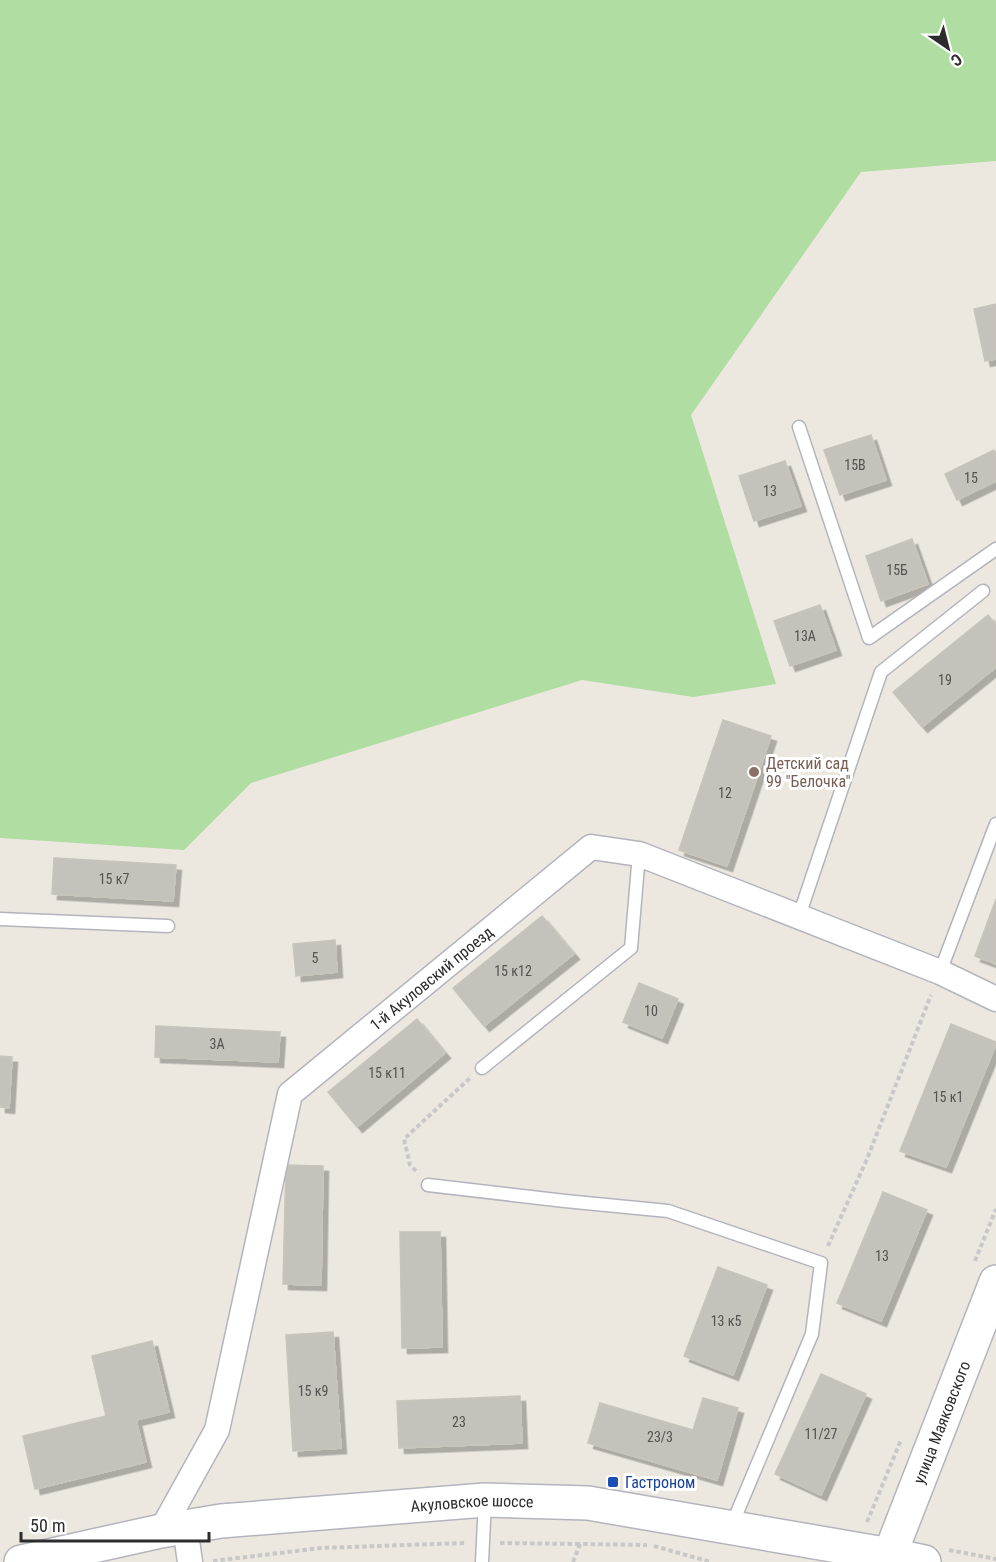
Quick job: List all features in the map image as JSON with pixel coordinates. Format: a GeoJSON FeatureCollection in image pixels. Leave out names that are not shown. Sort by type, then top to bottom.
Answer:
{"type":"FeatureCollection","features":[{"type":"Feature","properties":{"kind":"street","name":"1-й Акуловский проезд"},"geometry":{"type":"LineString","coordinates":[[173,1529],[217,1430],[290,1094],[591,847],[639,854],[940,972],[996,999]]}},
{"type":"Feature","properties":{"kind":"street","name":"улица Маяковского"},"geometry":{"type":"LineString","coordinates":[[888,1558],[996,1282]]}},
{"type":"Feature","properties":{"kind":"street","name":"Акуловское шоссе"},"geometry":{"type":"LineString","coordinates":[[21,1562],[173,1529],[221,1521],[485,1500],[588,1503],[888,1558],[935,1555]]}},
{"type":"Feature","properties":{"kind":"street"},"geometry":{"type":"LineString","coordinates":[[173,1529],[201,1561]]}},
{"type":"Feature","properties":{"kind":"lane"},"geometry":{"type":"LineString","coordinates":[[799,427],[869,638],[996,549]]}},
{"type":"Feature","properties":{"kind":"lane"},"geometry":{"type":"LineString","coordinates":[[800,916],[881,672],[983,591]]}},
{"type":"Feature","properties":{"kind":"lane"},"geometry":{"type":"LineString","coordinates":[[940,972],[996,824]]}},
{"type":"Feature","properties":{"kind":"lane"},"geometry":{"type":"LineString","coordinates":[[482,1068],[631,948],[639,854]]}},
{"type":"Feature","properties":{"kind":"lane"},"geometry":{"type":"LineString","coordinates":[[0,919],[168,926]]}},
{"type":"Feature","properties":{"kind":"lane"},"geometry":{"type":"LineString","coordinates":[[428,1185],[565,1202],[668,1211],[821,1263],[812,1334],[731,1528]]}},
{"type":"Feature","properties":{"kind":"lane"},"geometry":{"type":"LineString","coordinates":[[482,1562],[485,1500]]}},
{"type":"Feature","properties":{"kind":"path"},"geometry":{"type":"LineString","coordinates":[[821,1263],[867,1159],[940,972]]}},
{"type":"Feature","properties":{"kind":"path"},"geometry":{"type":"LineString","coordinates":[[428,1185],[410,1165],[404,1139],[482,1068]]}},
{"type":"Feature","properties":{"kind":"path"},"geometry":{"type":"LineString","coordinates":[[201,1561],[321,1548],[483,1542],[650,1545],[711,1562]]}},
{"type":"Feature","properties":{"kind":"path"},"geometry":{"type":"LineString","coordinates":[[573,1562],[580,1544]]}},
{"type":"Feature","properties":{"kind":"path"},"geometry":{"type":"LineString","coordinates":[[935,1555],[996,1559]]}},
{"type":"Feature","properties":{"kind":"green space"},"geometry":{"type":"Polygon","coordinates":[[[0,0],[996,0],[996,161],[861,172],[691,415],[776,684],[693,697],[582,680],[251,783],[184,850],[0,838],[0,0]]]}},
{"type":"Feature","properties":{"kind":"building"},"geometry":{"type":"Polygon","coordinates":[[[996,304],[996,359],[985,361],[974,309],[996,304]]]}},
{"type":"Feature","properties":{"kind":"building"},"geometry":{"type":"Polygon","coordinates":[[[871,435],[886,480],[840,495],[824,450],[871,435]]]}},
{"type":"Feature","properties":{"kind":"building"},"geometry":{"type":"Polygon","coordinates":[[[994,450],[996,453],[996,481],[957,500],[945,474],[994,450]]]}},
{"type":"Feature","properties":{"kind":"building"},"geometry":{"type":"Polygon","coordinates":[[[785,461],[801,506],[754,521],[739,476],[785,461]]]}},
{"type":"Feature","properties":{"kind":"building"},"geometry":{"type":"Polygon","coordinates":[[[912,539],[928,584],[881,601],[866,556],[912,539]]]}},
{"type":"Feature","properties":{"kind":"building"},"geometry":{"type":"Polygon","coordinates":[[[820,605],[836,650],[790,666],[774,621],[820,605]]]}},
{"type":"Feature","properties":{"kind":"building"},"geometry":{"type":"Polygon","coordinates":[[[988,615],[996,625],[996,667],[922,727],[893,692],[988,615]]]}},
{"type":"Feature","properties":{"kind":"building"},"geometry":{"type":"Polygon","coordinates":[[[723,720],[771,736],[727,866],[679,850],[723,720]]]}},
{"type":"Feature","properties":{"kind":"building"},"geometry":{"type":"Polygon","coordinates":[[[54,858],[176,865],[173,901],[52,894],[54,858]]]}},
{"type":"Feature","properties":{"kind":"building"},"geometry":{"type":"Polygon","coordinates":[[[996,899],[996,964],[975,956],[996,899]]]}},
{"type":"Feature","properties":{"kind":"building"},"geometry":{"type":"Polygon","coordinates":[[[542,916],[574,954],[484,1026],[453,988],[542,916]]]}},
{"type":"Feature","properties":{"kind":"building"},"geometry":{"type":"Polygon","coordinates":[[[335,940],[337,972],[296,976],[293,944],[335,940]]]}},
{"type":"Feature","properties":{"kind":"building"},"geometry":{"type":"Polygon","coordinates":[[[639,983],[678,999],[662,1038],[623,1022],[639,983]]]}},
{"type":"Feature","properties":{"kind":"building"},"geometry":{"type":"Polygon","coordinates":[[[417,1019],[445,1053],[357,1127],[328,1092],[417,1019]]]}},
{"type":"Feature","properties":{"kind":"building"},"geometry":{"type":"Polygon","coordinates":[[[951,1024],[996,1042],[996,1044],[946,1167],[900,1151],[951,1024]]]}},
{"type":"Feature","properties":{"kind":"building"},"geometry":{"type":"Polygon","coordinates":[[[156,1026],[280,1032],[278,1062],[155,1057],[156,1026]]]}},
{"type":"Feature","properties":{"kind":"building"},"geometry":{"type":"Polygon","coordinates":[[[0,1056],[12,1057],[9,1108],[0,1107],[0,1056]]]}},
{"type":"Feature","properties":{"kind":"building"},"geometry":{"type":"Polygon","coordinates":[[[286,1165],[323,1166],[321,1285],[283,1284],[286,1165]]]}},
{"type":"Feature","properties":{"kind":"building"},"geometry":{"type":"Polygon","coordinates":[[[883,1192],[927,1210],[881,1321],[837,1303],[883,1192]]]}},
{"type":"Feature","properties":{"kind":"building"},"geometry":{"type":"Polygon","coordinates":[[[400,1232],[440,1232],[442,1347],[402,1348],[400,1232]]]}},
{"type":"Feature","properties":{"kind":"building"},"geometry":{"type":"Polygon","coordinates":[[[718,1267],[767,1285],[733,1375],[684,1356],[718,1267]]]}},
{"type":"Feature","properties":{"kind":"building"},"geometry":{"type":"Polygon","coordinates":[[[333,1332],[341,1448],[293,1451],[286,1335],[333,1332]]]}},
{"type":"Feature","properties":{"kind":"building"},"geometry":{"type":"Polygon","coordinates":[[[152,1341],[169,1412],[136,1420],[146,1462],[35,1489],[23,1436],[106,1416],[92,1356],[152,1341]]]}},
{"type":"Feature","properties":{"kind":"building"},"geometry":{"type":"Polygon","coordinates":[[[821,1374],[866,1394],[821,1495],[775,1474],[821,1374]]]}},
{"type":"Feature","properties":{"kind":"building"},"geometry":{"type":"Polygon","coordinates":[[[520,1396],[522,1443],[399,1448],[397,1401],[520,1396]]]}},
{"type":"Feature","properties":{"kind":"building"},"geometry":{"type":"Polygon","coordinates":[[[703,1398],[738,1408],[717,1480],[588,1443],[600,1403],[693,1430],[703,1398]]]}},
{"type":"Feature","properties":{"kind":"place","name":"Детский сад 99 \"Белочка\""},"geometry":{"type":"Point","coordinates":[754,772]}},
{"type":"Feature","properties":{"kind":"place","name":"Гастроном"},"geometry":{"type":"Point","coordinates":[613,1482]}}]}
